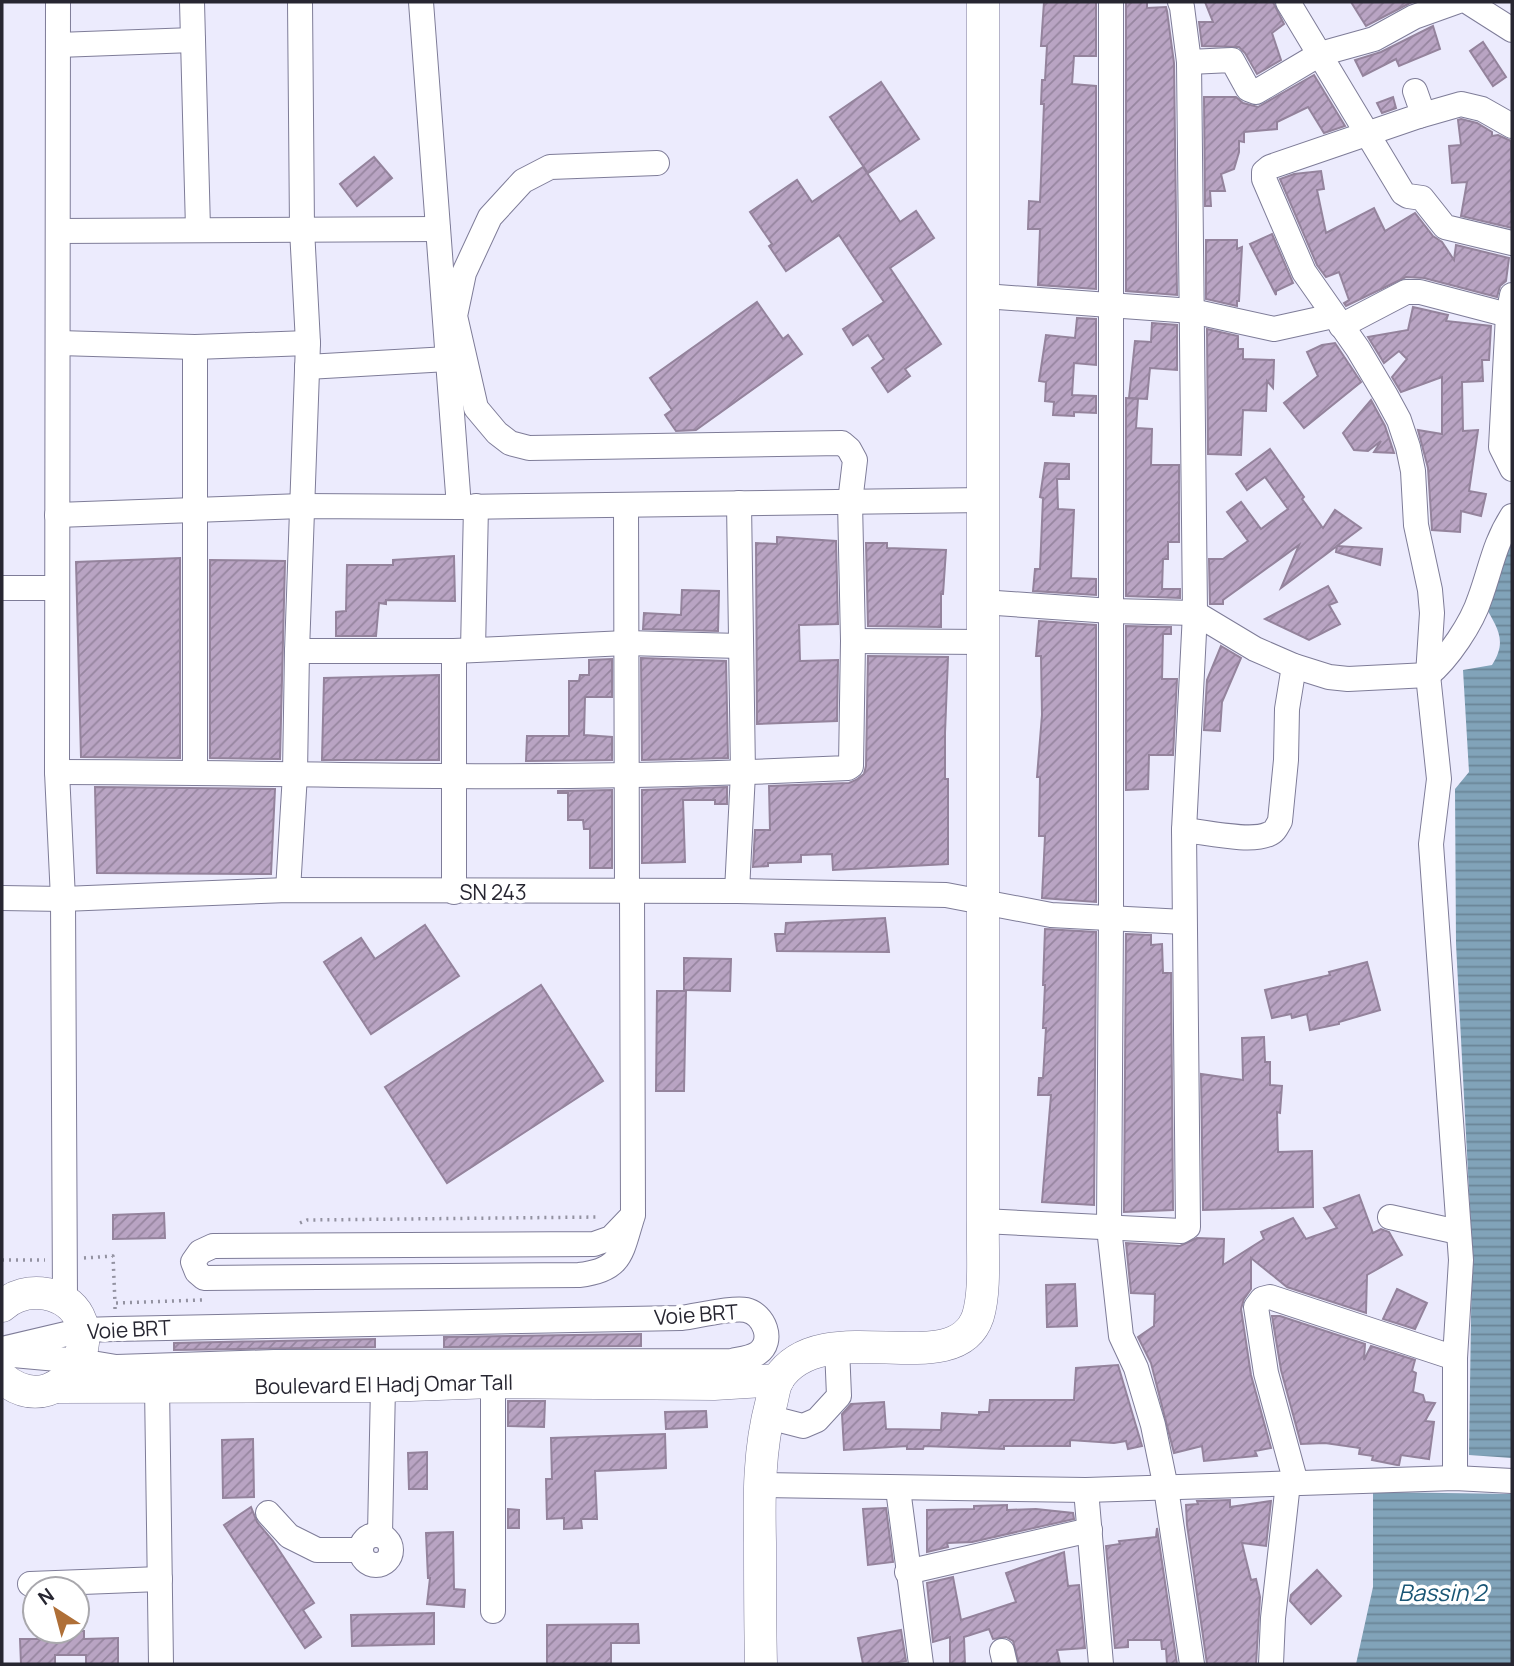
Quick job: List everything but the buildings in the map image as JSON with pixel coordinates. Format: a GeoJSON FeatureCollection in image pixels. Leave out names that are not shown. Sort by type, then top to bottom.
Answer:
{"type":"FeatureCollection","features":[{"type":"Feature","properties":{"kind":"main road"},"geometry":{"type":"LineString","coordinates":[[761,1664],[759,1485],[766,1427],[778,1380],[796,1361],[817,1350],[884,1346],[929,1349],[951,1345],[967,1334],[977,1319],[981,1301],[983,2]]}},
{"type":"Feature","properties":{"kind":"main road"},"geometry":{"type":"LineString","coordinates":[[2,1306],[18,1295],[34,1292],[51,1295],[65,1302],[79,1320],[82,1346],[74,1371],[55,1387]]}},
{"type":"Feature","properties":{"kind":"main road","name":"Boulevard El Hadj Omar Tall"},"geometry":{"type":"LineString","coordinates":[[4,1382],[24,1390],[40,1391],[55,1387],[383,1386],[493,1382],[714,1384],[778,1380]]}},
{"type":"Feature","properties":{"kind":"main road"},"geometry":{"type":"LineString","coordinates":[[714,1384],[737,1400],[766,1427]]}},
{"type":"Feature","properties":{"kind":"street"},"geometry":{"type":"LineString","coordinates":[[58,2],[57,772],[62,899],[65,1302]]}},
{"type":"Feature","properties":{"kind":"street"},"geometry":{"type":"LineString","coordinates":[[192,2],[198,229]]}},
{"type":"Feature","properties":{"kind":"street"},"geometry":{"type":"LineString","coordinates":[[288,890],[295,774],[308,355],[302,229],[300,2]]}},
{"type":"Feature","properties":{"kind":"street"},"geometry":{"type":"LineString","coordinates":[[421,2],[448,359],[468,507],[464,651],[453,776],[454,892]]}},
{"type":"Feature","properties":{"kind":"street"},"geometry":{"type":"LineString","coordinates":[[1111,2],[1109,1228],[1121,1336],[1136,1368],[1153,1424],[1166,1488],[1192,1664]]}},
{"type":"Feature","properties":{"kind":"street"},"geometry":{"type":"LineString","coordinates":[[983,1221],[1181,1231],[1188,1227],[1184,830],[1195,613],[1189,62],[1180,2]]}},
{"type":"Feature","properties":{"kind":"street"},"geometry":{"type":"LineString","coordinates":[[1288,2],[1403,193],[1408,197],[1422,198],[1445,227],[1512,243]]}},
{"type":"Feature","properties":{"kind":"street"},"geometry":{"type":"LineString","coordinates":[[1189,62],[1232,60],[1248,89],[1256,92],[1320,54],[1374,38],[1414,18],[1456,2]]}},
{"type":"Feature","properties":{"kind":"street"},"geometry":{"type":"LineString","coordinates":[[1483,6],[1512,30]]}},
{"type":"Feature","properties":{"kind":"street"},"geometry":{"type":"LineString","coordinates":[[58,45],[193,40]]}},
{"type":"Feature","properties":{"kind":"street"},"geometry":{"type":"LineString","coordinates":[[1415,91],[1421,108],[1419,116]]}},
{"type":"Feature","properties":{"kind":"street"},"geometry":{"type":"LineString","coordinates":[[1455,1478],[1455,1358],[1461,1259],[1431,844],[1439,779],[1428,675],[1432,613],[1430,590],[1416,525],[1413,471],[1408,447],[1386,397],[1295,256],[1264,179],[1264,172],[1270,167],[1461,104],[1482,109],[1512,126]]}},
{"type":"Feature","properties":{"kind":"street"},"geometry":{"type":"LineString","coordinates":[[57,772],[453,776],[743,773],[851,766],[850,502],[855,460],[849,449],[842,443],[529,448],[510,443],[497,433],[476,408],[454,316],[464,273],[490,217],[523,181],[550,167],[657,163]]}},
{"type":"Feature","properties":{"kind":"street"},"geometry":{"type":"LineString","coordinates":[[58,231],[438,229]]}},
{"type":"Feature","properties":{"kind":"street"},"geometry":{"type":"LineString","coordinates":[[984,296],[1192,311],[1274,329],[1337,321],[1406,292],[1510,305],[1501,447],[1512,469]]}},
{"type":"Feature","properties":{"kind":"street"},"geometry":{"type":"LineString","coordinates":[[59,343],[448,359]]}},
{"type":"Feature","properties":{"kind":"street"},"geometry":{"type":"LineString","coordinates":[[195,347],[195,772]]}},
{"type":"Feature","properties":{"kind":"street"},"geometry":{"type":"LineString","coordinates":[[57,516],[302,506],[468,507],[984,500]]}},
{"type":"Feature","properties":{"kind":"street"},"geometry":{"type":"LineString","coordinates":[[737,891],[743,773],[739,503]]}},
{"type":"Feature","properties":{"kind":"street"},"geometry":{"type":"LineString","coordinates":[[626,505],[633,1215],[618,1260],[598,1273],[579,1275],[205,1278],[193,1262],[200,1252],[213,1246],[594,1244],[611,1238],[633,1215]]}},
{"type":"Feature","properties":{"kind":"street"},"geometry":{"type":"LineString","coordinates":[[982,602],[1111,611],[1195,613],[1255,649],[1329,677],[1348,679],[1428,675],[1448,656],[1479,602],[1494,547],[1512,516]]}},
{"type":"Feature","properties":{"kind":"street"},"geometry":{"type":"LineString","coordinates":[[2,588],[57,587]]}},
{"type":"Feature","properties":{"kind":"street"},"geometry":{"type":"LineString","coordinates":[[852,641],[982,642]]}},
{"type":"Feature","properties":{"kind":"street"},"geometry":{"type":"LineString","coordinates":[[297,651],[464,651],[626,643],[740,646]]}},
{"type":"Feature","properties":{"kind":"street"},"geometry":{"type":"LineString","coordinates":[[1184,830],[1254,837],[1275,830],[1280,821],[1286,760],[1287,709],[1294,666]]}},
{"type":"Feature","properties":{"kind":"street","name":"SN 243"},"geometry":{"type":"LineString","coordinates":[[2,898],[62,899],[288,890],[737,891],[946,895],[1051,915],[1184,922]]}},
{"type":"Feature","properties":{"kind":"street"},"geometry":{"type":"LineString","coordinates":[[1390,1217],[1458,1232]]}},
{"type":"Feature","properties":{"kind":"street"},"geometry":{"type":"LineString","coordinates":[[1271,1664],[1273,1618],[1292,1483],[1262,1352],[1256,1307],[1262,1299],[1270,1297],[1455,1358]]}},
{"type":"Feature","properties":{"kind":"street","name":"Voie BRT"},"geometry":{"type":"LineString","coordinates":[[2,1351],[82,1346],[681,1318],[745,1309],[764,1322],[767,1334],[764,1346],[758,1353],[732,1361],[288,1362],[116,1367],[82,1346]]}},
{"type":"Feature","properties":{"kind":"street"},"geometry":{"type":"LineString","coordinates":[[766,1427],[803,1426],[817,1420],[839,1396],[837,1348]]}},
{"type":"Feature","properties":{"kind":"street"},"geometry":{"type":"LineString","coordinates":[[493,1382],[493,1611]]}},
{"type":"Feature","properties":{"kind":"street"},"geometry":{"type":"LineString","coordinates":[[157,1386],[161,1664]]}},
{"type":"Feature","properties":{"kind":"street"},"geometry":{"type":"LineString","coordinates":[[268,1513],[289,1536],[317,1550],[370,1542],[383,1386]]}},
{"type":"Feature","properties":{"kind":"street"},"geometry":{"type":"LineString","coordinates":[[759,1485],[1086,1490],[1455,1478],[1512,1481]]}},
{"type":"Feature","properties":{"kind":"street"},"geometry":{"type":"LineString","coordinates":[[898,1489],[920,1664]]}},
{"type":"Feature","properties":{"kind":"street"},"geometry":{"type":"LineString","coordinates":[[1086,1490],[1101,1664]]}},
{"type":"Feature","properties":{"kind":"street"},"geometry":{"type":"LineString","coordinates":[[907,1572],[1090,1530]]}},
{"type":"Feature","properties":{"kind":"street"},"geometry":{"type":"LineString","coordinates":[[91,1582],[160,1579]]}},
{"type":"Feature","properties":{"kind":"water"},"geometry":{"type":"Polygon","coordinates":[[[1512,534],[1512,1458],[1469,1455],[1472,1249],[1456,944],[1455,789],[1469,772],[1463,670],[1492,665],[1497,656],[1499,634],[1484,604],[1512,534]]]}},
{"type":"Feature","properties":{"kind":"water","name":"Bassin 2"},"geometry":{"type":"Polygon","coordinates":[[[1373,1492],[1512,1494],[1512,1664],[1356,1664],[1373,1587],[1373,1492]]]}}]}
